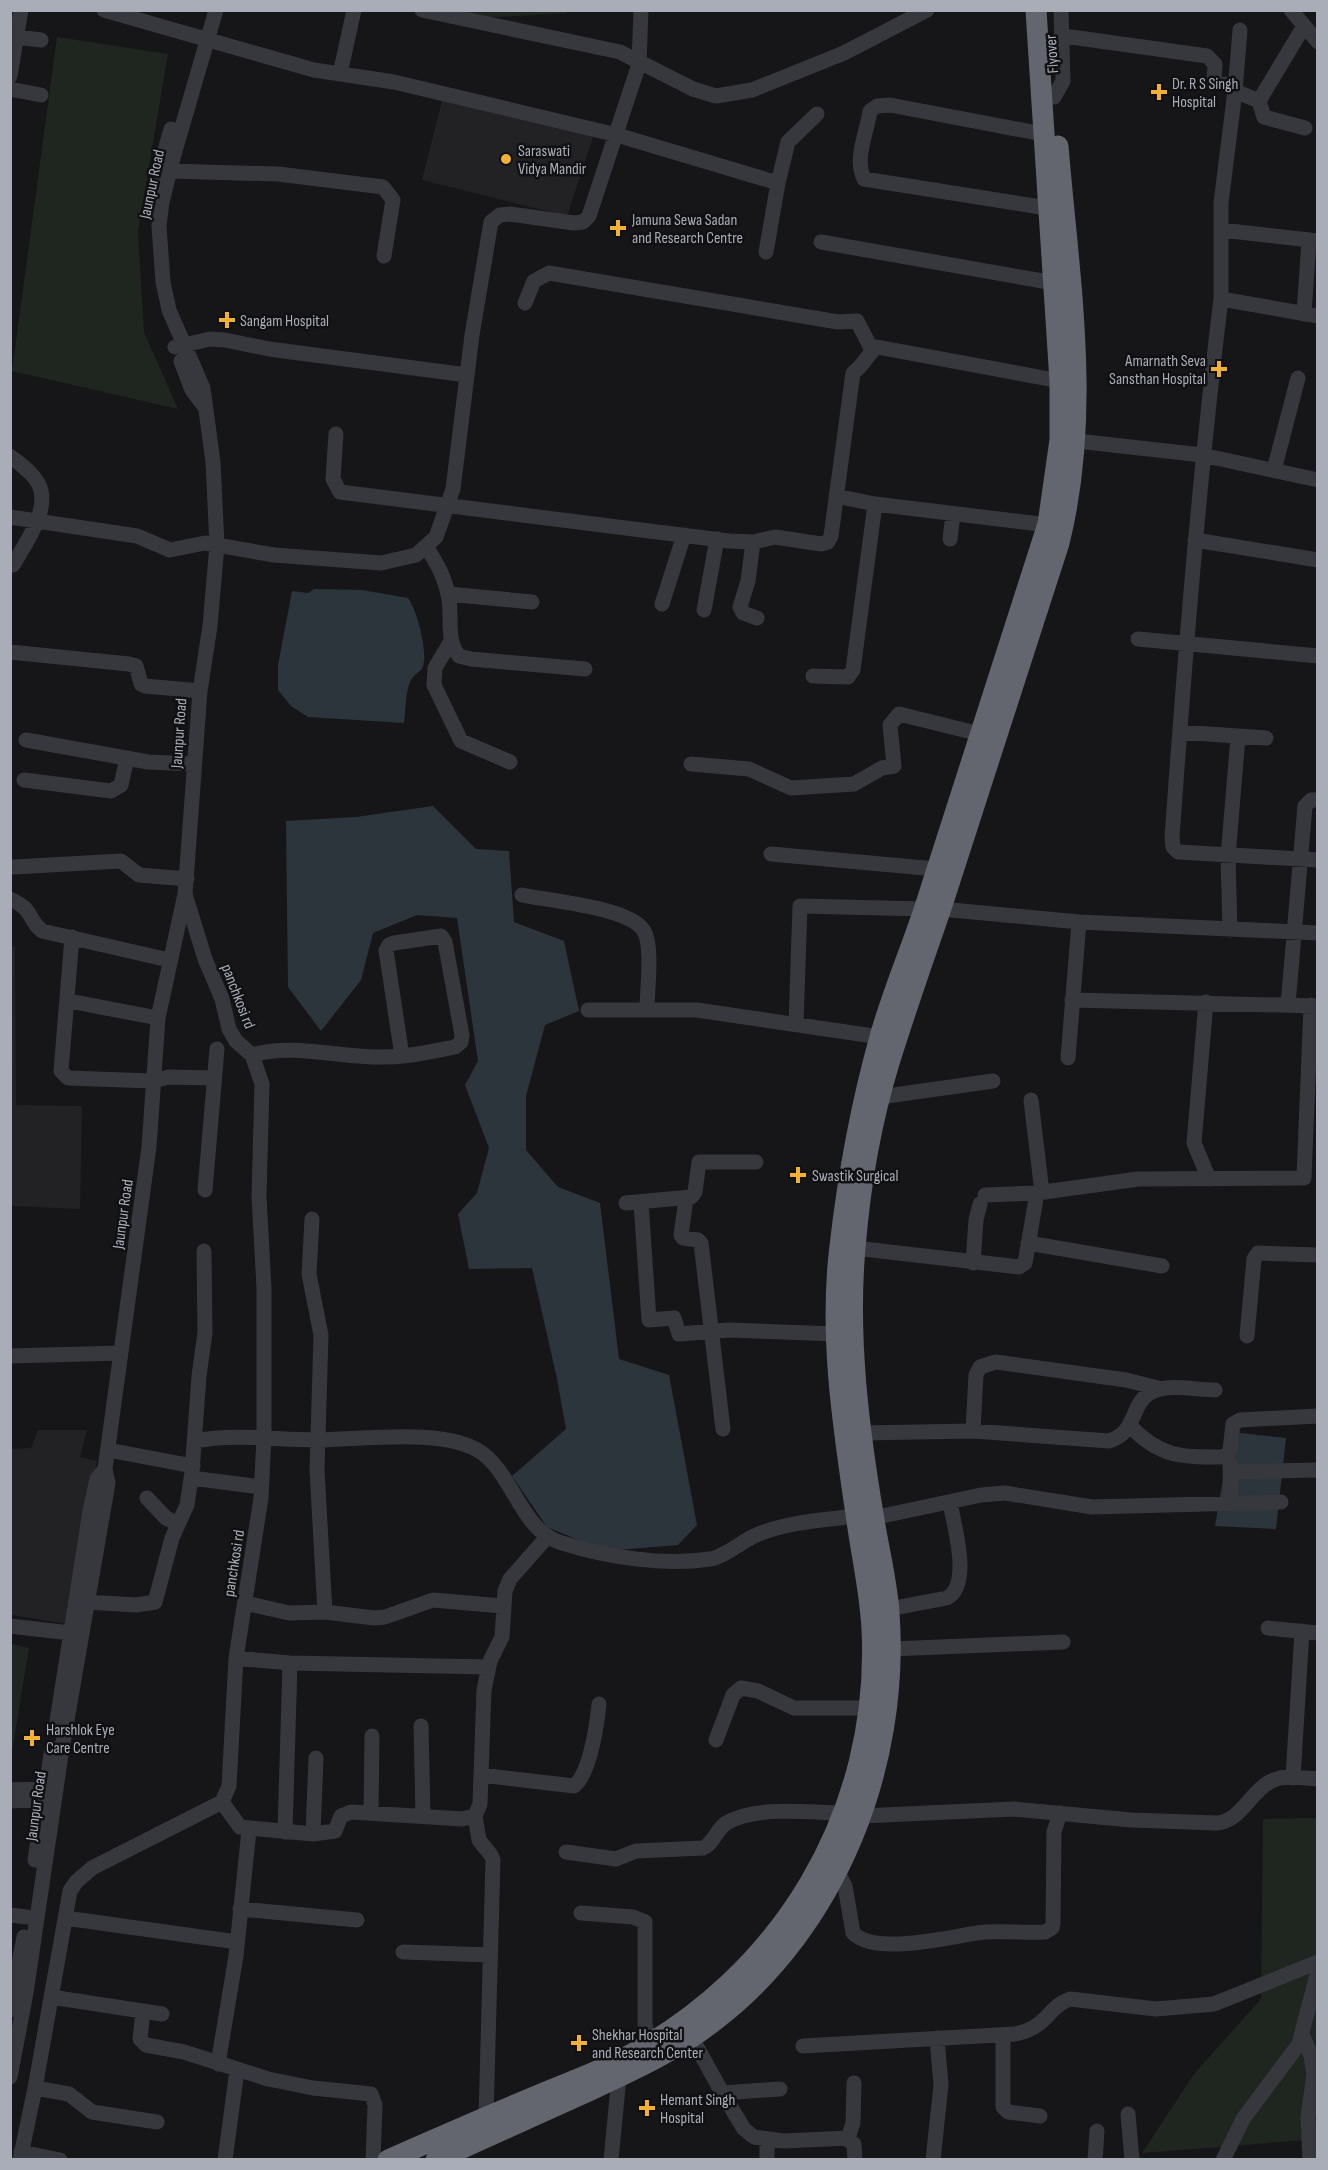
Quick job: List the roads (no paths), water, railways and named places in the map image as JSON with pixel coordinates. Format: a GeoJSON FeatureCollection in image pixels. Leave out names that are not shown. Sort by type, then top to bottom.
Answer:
{"type":"FeatureCollection","features":[{"type":"Feature","properties":{"kind":"highway","name":"Flyover"},"geometry":{"type":"LineString","coordinates":[[1036,10],[1047,94]]}},
{"type":"Feature","properties":{"kind":"highway","name":"Flyover"},"geometry":{"type":"LineString","coordinates":[[1047,94],[1048,10]]}},
{"type":"Feature","properties":{"kind":"highway"},"geometry":{"type":"LineString","coordinates":[[388,2160],[616,2062],[649,2043],[714,2021],[765,1976],[800,1930],[837,1871],[853,1814],[885,1726],[890,1649],[889,1609],[865,1517],[839,1384],[837,1334],[839,1252],[854,1147],[880,1037],[932,909],[936,869],[980,735],[1056,526],[1060,381],[1043,134],[1047,94]]}},
{"type":"Feature","properties":{"kind":"highway"},"geometry":{"type":"LineString","coordinates":[[436,2160],[620,2077],[687,2029],[747,1968],[782,1925],[810,1885],[853,1814],[870,1708],[872,1629],[852,1303],[855,1248],[863,1187],[880,1097],[932,909],[1056,526],[1077,441],[1078,381],[1047,94]]}},
{"type":"Feature","properties":{"kind":"street"},"geometry":{"type":"LineString","coordinates":[[10,76],[14,36],[21,10]]}},
{"type":"Feature","properties":{"kind":"street"},"geometry":{"type":"LineString","coordinates":[[104,10],[314,70],[394,82],[616,135],[778,183]]}},
{"type":"Feature","properties":{"kind":"street"},"geometry":{"type":"LineString","coordinates":[[208,10],[203,40],[161,162],[154,190],[150,222],[150,249],[158,304],[179,346],[210,339],[225,340],[268,349],[467,375]]}},
{"type":"Feature","properties":{"kind":"street","name":"Jaunpur Road"},"geometry":{"type":"LineString","coordinates":[[76,1634],[87,1602],[108,1483],[105,1469],[148,1147],[158,1018],[186,887],[200,690],[210,626],[217,545],[213,462],[201,383],[179,346],[166,297],[160,250],[162,202],[203,40],[216,10]]}},
{"type":"Feature","properties":{"kind":"street"},"geometry":{"type":"LineString","coordinates":[[340,74],[354,10]]}},
{"type":"Feature","properties":{"kind":"street"},"geometry":{"type":"LineString","coordinates":[[422,10],[620,52],[639,64],[706,95],[729,95],[752,90],[844,54],[927,10]]}},
{"type":"Feature","properties":{"kind":"street"},"geometry":{"type":"LineString","coordinates":[[10,517],[137,536],[170,550],[196,544],[217,545],[274,555],[381,563],[416,555],[427,548],[436,537],[453,489],[467,375],[492,222],[500,215],[510,214],[583,222],[589,216],[639,64],[641,10]]}},
{"type":"Feature","properties":{"kind":"street"},"geometry":{"type":"LineString","coordinates":[[1029,10],[1034,75],[1047,94],[1063,81],[1064,36],[1061,10]]}},
{"type":"Feature","properties":{"kind":"street"},"geometry":{"type":"LineString","coordinates":[[1291,10],[1317,42]]}},
{"type":"Feature","properties":{"kind":"street"},"geometry":{"type":"LineString","coordinates":[[1304,26],[1259,101],[1264,117],[1305,128]]}},
{"type":"Feature","properties":{"kind":"street"},"geometry":{"type":"LineString","coordinates":[[1240,30],[1221,203],[1221,299],[1202,455],[1185,644],[1173,847],[1178,852],[1228,857],[1317,860]]}},
{"type":"Feature","properties":{"kind":"street"},"geometry":{"type":"LineString","coordinates":[[14,36],[40,40]]}},
{"type":"Feature","properties":{"kind":"street"},"geometry":{"type":"LineString","coordinates":[[1064,36],[1207,56],[1215,64],[1214,82],[1229,85],[1235,91],[1259,101]]}},
{"type":"Feature","properties":{"kind":"street"},"geometry":{"type":"LineString","coordinates":[[10,89],[41,95]]}},
{"type":"Feature","properties":{"kind":"street"},"geometry":{"type":"LineString","coordinates":[[1043,134],[890,105],[877,106],[870,111],[860,168],[864,179],[1047,208]]}},
{"type":"Feature","properties":{"kind":"street"},"geometry":{"type":"LineString","coordinates":[[766,252],[788,142],[817,114]]}},
{"type":"Feature","properties":{"kind":"street"},"geometry":{"type":"LineString","coordinates":[[170,171],[278,174],[383,187],[393,200],[384,256]]}},
{"type":"Feature","properties":{"kind":"street"},"geometry":{"type":"LineString","coordinates":[[1221,230],[1313,241],[1311,315],[1221,299]]}},
{"type":"Feature","properties":{"kind":"street"},"geometry":{"type":"LineString","coordinates":[[820,242],[1054,284]]}},
{"type":"Feature","properties":{"kind":"street"},"geometry":{"type":"LineString","coordinates":[[525,303],[534,281],[549,273],[838,322],[857,321],[872,350]]}},
{"type":"Feature","properties":{"kind":"street"},"geometry":{"type":"LineString","coordinates":[[336,434],[333,479],[340,492],[717,539],[753,542],[775,537],[821,544],[828,542],[853,373],[864,364],[872,350],[878,347],[1060,381]]}},
{"type":"Feature","properties":{"kind":"street"},"geometry":{"type":"LineString","coordinates":[[1274,470],[1298,378]]}},
{"type":"Feature","properties":{"kind":"street"},"geometry":{"type":"LineString","coordinates":[[1077,441],[1202,455],[1317,480]]}},
{"type":"Feature","properties":{"kind":"street"},"geometry":{"type":"LineString","coordinates":[[10,456],[36,480],[40,488],[39,520],[13,565]]}},
{"type":"Feature","properties":{"kind":"street"},"geometry":{"type":"LineString","coordinates":[[836,496],[875,504],[1056,526]]}},
{"type":"Feature","properties":{"kind":"street"},"geometry":{"type":"LineString","coordinates":[[813,676],[838,679],[848,677],[854,670],[875,504]]}},
{"type":"Feature","properties":{"kind":"street"},"geometry":{"type":"LineString","coordinates":[[950,539],[953,514]]}},
{"type":"Feature","properties":{"kind":"street"},"geometry":{"type":"LineString","coordinates":[[662,604],[684,535]]}},
{"type":"Feature","properties":{"kind":"street"},"geometry":{"type":"LineString","coordinates":[[704,610],[717,539]]}},
{"type":"Feature","properties":{"kind":"street"},"geometry":{"type":"LineString","coordinates":[[1195,540],[1317,560]]}},
{"type":"Feature","properties":{"kind":"street"},"geometry":{"type":"LineString","coordinates":[[753,542],[748,581],[740,607],[743,613],[756,618]]}},
{"type":"Feature","properties":{"kind":"street"},"geometry":{"type":"LineString","coordinates":[[427,548],[440,566],[448,594],[451,641],[459,656],[585,669]]}},
{"type":"Feature","properties":{"kind":"street"},"geometry":{"type":"LineString","coordinates":[[448,594],[532,602]]}},
{"type":"Feature","properties":{"kind":"street"},"geometry":{"type":"LineString","coordinates":[[1138,639],[1317,656]]}},
{"type":"Feature","properties":{"kind":"street"},"geometry":{"type":"LineString","coordinates":[[451,641],[433,677],[434,685],[453,725],[461,741],[467,745],[510,762]]}},
{"type":"Feature","properties":{"kind":"street"},"geometry":{"type":"LineString","coordinates":[[10,652],[129,664],[136,666],[141,684],[145,686],[200,690]]}},
{"type":"Feature","properties":{"kind":"street"},"geometry":{"type":"LineString","coordinates":[[691,764],[749,769],[791,788],[830,787],[854,784],[882,768],[894,766],[890,725],[898,714],[980,735]]}},
{"type":"Feature","properties":{"kind":"street"},"geometry":{"type":"LineString","coordinates":[[1180,732],[1266,738]]}},
{"type":"Feature","properties":{"kind":"street"},"geometry":{"type":"LineString","coordinates":[[1230,930],[1228,857],[1238,737]]}},
{"type":"Feature","properties":{"kind":"street"},"geometry":{"type":"LineString","coordinates":[[26,740],[127,758],[194,764]]}},
{"type":"Feature","properties":{"kind":"street"},"geometry":{"type":"LineString","coordinates":[[24,780],[111,791],[121,785],[127,758]]}},
{"type":"Feature","properties":{"kind":"street"},"geometry":{"type":"LineString","coordinates":[[1288,1005],[1292,933],[1305,806],[1311,800],[1317,800]]}},
{"type":"Feature","properties":{"kind":"street"},"geometry":{"type":"LineString","coordinates":[[771,854],[936,869]]}},
{"type":"Feature","properties":{"kind":"street"},"geometry":{"type":"LineString","coordinates":[[14,867],[121,861],[139,875],[186,887]]}},
{"type":"Feature","properties":{"kind":"street","name":"panchkosi rd"},"geometry":{"type":"LineString","coordinates":[[186,887],[205,959],[222,999],[229,1029],[236,1041],[252,1055],[262,1084],[259,1196],[264,1288],[264,1436],[261,1487],[236,1658],[229,1785],[222,1802]]}},
{"type":"Feature","properties":{"kind":"street"},"geometry":{"type":"LineString","coordinates":[[522,896],[618,914],[634,921],[645,932],[648,945],[647,1009]]}},
{"type":"Feature","properties":{"kind":"street"},"geometry":{"type":"LineString","coordinates":[[10,899],[27,908],[42,932],[169,960]]}},
{"type":"Feature","properties":{"kind":"street"},"geometry":{"type":"LineString","coordinates":[[796,1024],[800,906],[932,909],[1079,922],[1317,933]]}},
{"type":"Feature","properties":{"kind":"street"},"geometry":{"type":"LineString","coordinates":[[1068,1058],[1079,922]]}},
{"type":"Feature","properties":{"kind":"street"},"geometry":{"type":"LineString","coordinates":[[252,1055],[301,1050],[369,1057],[402,1056],[455,1047],[461,1042],[455,1000],[441,936],[394,943],[388,945],[386,950],[402,1056]]}},
{"type":"Feature","properties":{"kind":"street"},"geometry":{"type":"LineString","coordinates":[[72,937],[69,1001],[61,1071],[64,1075],[68,1078],[153,1082],[169,1077],[214,1078]]}},
{"type":"Feature","properties":{"kind":"street"},"geometry":{"type":"LineString","coordinates":[[974,1263],[975,1220],[982,1200],[1103,1182],[1311,1179],[1314,1006],[1072,1000]]}},
{"type":"Feature","properties":{"kind":"street"},"geometry":{"type":"LineString","coordinates":[[69,1001],[158,1018]]}},
{"type":"Feature","properties":{"kind":"street"},"geometry":{"type":"LineString","coordinates":[[1206,1002],[1194,1143],[1209,1179]]}},
{"type":"Feature","properties":{"kind":"street"},"geometry":{"type":"LineString","coordinates":[[588,1010],[697,1010],[880,1037]]}},
{"type":"Feature","properties":{"kind":"street"},"geometry":{"type":"LineString","coordinates":[[205,1190],[217,1049]]}},
{"type":"Feature","properties":{"kind":"street"},"geometry":{"type":"LineString","coordinates":[[880,1097],[993,1081]]}},
{"type":"Feature","properties":{"kind":"street"},"geometry":{"type":"LineString","coordinates":[[855,1248],[1019,1268],[1025,1263],[1039,1192],[1031,1100]]}},
{"type":"Feature","properties":{"kind":"street"},"geometry":{"type":"LineString","coordinates":[[756,1162],[699,1162],[695,1192],[686,1199],[634,1202],[649,1320],[674,1318],[679,1334],[711,1330],[837,1334]]}},
{"type":"Feature","properties":{"kind":"street"},"geometry":{"type":"LineString","coordinates":[[686,1199],[681,1235],[683,1238],[698,1240],[701,1243],[723,1429]]}},
{"type":"Feature","properties":{"kind":"street"},"geometry":{"type":"LineString","coordinates":[[312,1219],[309,1274],[321,1335],[318,1521],[325,1612]]}},
{"type":"Feature","properties":{"kind":"street"},"geometry":{"type":"LineString","coordinates":[[1028,1243],[1162,1266]]}},
{"type":"Feature","properties":{"kind":"street"},"geometry":{"type":"LineString","coordinates":[[87,1602],[136,1605],[154,1602],[164,1561],[187,1505],[205,1333],[204,1251]]}},
{"type":"Feature","properties":{"kind":"street"},"geometry":{"type":"LineString","coordinates":[[1247,1336],[1254,1259],[1258,1253],[1317,1255]]}},
{"type":"Feature","properties":{"kind":"street"},"geometry":{"type":"LineString","coordinates":[[10,1356],[121,1353]]}},
{"type":"Feature","properties":{"kind":"street"},"geometry":{"type":"LineString","coordinates":[[973,1431],[976,1375],[980,1367],[986,1363],[1017,1364],[1126,1380],[1162,1389],[1215,1390]]}},
{"type":"Feature","properties":{"kind":"street"},"geometry":{"type":"LineString","coordinates":[[861,1433],[973,1431],[1099,1441],[1118,1438],[1130,1426],[1140,1402],[1147,1395],[1162,1389]]}},
{"type":"Feature","properties":{"kind":"street"},"geometry":{"type":"LineString","coordinates":[[1231,1504],[1232,1472],[1227,1455],[1230,1450],[1233,1424],[1240,1420],[1317,1416]]}},
{"type":"Feature","properties":{"kind":"street"},"geometry":{"type":"LineString","coordinates":[[1130,1426],[1144,1440],[1165,1453],[1201,1457],[1227,1455]]}},
{"type":"Feature","properties":{"kind":"street"},"geometry":{"type":"LineString","coordinates":[[195,1441],[219,1436],[264,1436],[318,1440],[393,1437],[453,1441],[470,1446],[493,1463],[523,1509],[547,1537],[607,1554],[695,1561],[712,1559],[754,1536],[797,1525],[865,1517],[1005,1493],[1092,1507],[1281,1502]]}},
{"type":"Feature","properties":{"kind":"street"},"geometry":{"type":"LineString","coordinates":[[108,1450],[261,1487]]}},
{"type":"Feature","properties":{"kind":"street","name":"Jaunpur Road"},"geometry":{"type":"LineString","coordinates":[[10,2077],[49,1794],[76,1634],[90,1510],[97,1479],[105,1469]]}},
{"type":"Feature","properties":{"kind":"street"},"geometry":{"type":"LineString","coordinates":[[1232,1472],[1317,1470]]}},
{"type":"Feature","properties":{"kind":"street"},"geometry":{"type":"LineString","coordinates":[[147,1498],[166,1518],[178,1524]]}},
{"type":"Feature","properties":{"kind":"street"},"geometry":{"type":"LineString","coordinates":[[889,1609],[937,1601],[955,1593],[960,1586],[961,1569],[950,1502]]}},
{"type":"Feature","properties":{"kind":"street"},"geometry":{"type":"LineString","coordinates":[[486,2117],[493,1860],[479,1840],[475,1816],[480,1804],[484,1690],[488,1667],[502,1637],[502,1606],[510,1579],[547,1537]]}},
{"type":"Feature","properties":{"kind":"street"},"geometry":{"type":"LineString","coordinates":[[245,1603],[289,1613],[325,1612],[385,1617],[433,1600],[502,1606]]}},
{"type":"Feature","properties":{"kind":"street"},"geometry":{"type":"LineString","coordinates":[[10,1626],[76,1634]]}},
{"type":"Feature","properties":{"kind":"street"},"geometry":{"type":"LineString","coordinates":[[1268,1628],[1310,1632],[1293,1778]]}},
{"type":"Feature","properties":{"kind":"street"},"geometry":{"type":"LineString","coordinates":[[890,1649],[1063,1642]]}},
{"type":"Feature","properties":{"kind":"street"},"geometry":{"type":"LineString","coordinates":[[236,1658],[290,1663],[488,1667]]}},
{"type":"Feature","properties":{"kind":"street"},"geometry":{"type":"LineString","coordinates":[[285,1832],[290,1663]]}},
{"type":"Feature","properties":{"kind":"street"},"geometry":{"type":"LineString","coordinates":[[717,1740],[733,1695],[741,1688],[758,1691],[794,1708],[870,1708]]}},
{"type":"Feature","properties":{"kind":"street"},"geometry":{"type":"LineString","coordinates":[[481,1774],[574,1786],[583,1774],[599,1704]]}},
{"type":"Feature","properties":{"kind":"street"},"geometry":{"type":"LineString","coordinates":[[421,1726],[423,1816]]}},
{"type":"Feature","properties":{"kind":"street"},"geometry":{"type":"LineString","coordinates":[[371,1813],[372,1736]]}},
{"type":"Feature","properties":{"kind":"street"},"geometry":{"type":"LineString","coordinates":[[313,1834],[316,1758]]}},
{"type":"Feature","properties":{"kind":"street"},"geometry":{"type":"LineString","coordinates":[[566,1852],[616,1859],[636,1851],[703,1848],[708,1846],[722,1825],[750,1814],[853,1814],[1014,1809],[1131,1820],[1225,1823],[1235,1816],[1263,1785],[1279,1778],[1317,1779]]}},
{"type":"Feature","properties":{"kind":"street"},"geometry":{"type":"LineString","coordinates":[[10,1790],[49,1794]]}},
{"type":"Feature","properties":{"kind":"street"},"geometry":{"type":"LineString","coordinates":[[10,1801],[49,1794]]}},
{"type":"Feature","properties":{"kind":"street"},"geometry":{"type":"LineString","coordinates":[[60,2160],[21,2156],[70,1891],[76,1882],[92,1868],[222,1802],[234,1822],[249,1830],[313,1834],[335,1831],[345,1813],[462,1819],[475,1816]]}},
{"type":"Feature","properties":{"kind":"street"},"geometry":{"type":"LineString","coordinates":[[837,1871],[845,1886],[853,1933],[866,1941],[917,1943],[984,1932],[1045,1932],[1052,1928],[1053,1923],[1054,1832],[1060,1814]]}},
{"type":"Feature","properties":{"kind":"street"},"geometry":{"type":"LineString","coordinates":[[218,2064],[237,1942],[249,1830]]}},
{"type":"Feature","properties":{"kind":"street"},"geometry":{"type":"LineString","coordinates":[[240,1909],[357,1920]]}},
{"type":"Feature","properties":{"kind":"street"},"geometry":{"type":"LineString","coordinates":[[581,1913],[633,1917],[645,1922],[645,2024],[649,2043]]}},
{"type":"Feature","properties":{"kind":"street"},"geometry":{"type":"LineString","coordinates":[[10,1915],[31,1920],[237,1942]]}},
{"type":"Feature","properties":{"kind":"street","name":"Jaunpur Road"},"geometry":{"type":"LineString","coordinates":[[10,2010],[13,1987],[31,1920]]}},
{"type":"Feature","properties":{"kind":"street"},"geometry":{"type":"LineString","coordinates":[[403,1952],[490,1955]]}},
{"type":"Feature","properties":{"kind":"street"},"geometry":{"type":"LineString","coordinates":[[803,2046],[1003,2035],[1037,2028],[1059,2006],[1070,1999],[1156,2008],[1214,2004],[1317,1962]]}},
{"type":"Feature","properties":{"kind":"street"},"geometry":{"type":"LineString","coordinates":[[1222,2160],[1243,2119],[1303,2036],[1310,1993],[1317,1971]]}},
{"type":"Feature","properties":{"kind":"street"},"geometry":{"type":"LineString","coordinates":[[51,1997],[162,2014]]}},
{"type":"Feature","properties":{"kind":"street"},"geometry":{"type":"LineString","coordinates":[[143,2011],[140,2032],[142,2043],[184,2052],[237,2070],[313,2088],[371,2094],[375,2105],[373,2160]]}},
{"type":"Feature","properties":{"kind":"street"},"geometry":{"type":"LineString","coordinates":[[687,2029],[744,2129],[754,2137],[767,2140],[846,2139],[854,2144],[855,2160]]}},
{"type":"Feature","properties":{"kind":"street"},"geometry":{"type":"LineString","coordinates":[[1003,2035],[1003,2107],[1008,2112],[1040,2116]]}},
{"type":"Feature","properties":{"kind":"street"},"geometry":{"type":"LineString","coordinates":[[1303,2036],[1311,2056],[1314,2074],[1308,2117],[1310,2160]]}},
{"type":"Feature","properties":{"kind":"street"},"geometry":{"type":"LineString","coordinates":[[933,2160],[941,2085],[937,2038]]}},
{"type":"Feature","properties":{"kind":"street"},"geometry":{"type":"LineString","coordinates":[[225,2160],[237,2070]]}},
{"type":"Feature","properties":{"kind":"street"},"geometry":{"type":"LineString","coordinates":[[611,2160],[620,2077]]}},
{"type":"Feature","properties":{"kind":"street"},"geometry":{"type":"LineString","coordinates":[[846,2139],[853,2123],[854,2084]]}},
{"type":"Feature","properties":{"kind":"street"},"geometry":{"type":"LineString","coordinates":[[35,2088],[69,2094],[92,2112],[157,2122]]}},
{"type":"Feature","properties":{"kind":"street"},"geometry":{"type":"LineString","coordinates":[[722,2093],[780,2089]]}},
{"type":"Feature","properties":{"kind":"street"},"geometry":{"type":"LineString","coordinates":[[1128,2114],[1132,2160]]}},
{"type":"Feature","properties":{"kind":"street"},"geometry":{"type":"LineString","coordinates":[[1095,2160],[1097,2131]]}},
{"type":"Feature","properties":{"kind":"street"},"geometry":{"type":"LineString","coordinates":[[767,2140],[767,2160]]}},
{"type":"Feature","properties":{"kind":"place","name":"Dr. R S Singh Hospital"},"geometry":{"type":"Point","coordinates":[1159,92]}},
{"type":"Feature","properties":{"kind":"place","name":"Saraswati Vidya Mandir"},"geometry":{"type":"Point","coordinates":[506,159]}},
{"type":"Feature","properties":{"kind":"place","name":"Jamuna Sewa Sadan and Research Centre"},"geometry":{"type":"Point","coordinates":[618,228]}},
{"type":"Feature","properties":{"kind":"place","name":"Sangam Hospital"},"geometry":{"type":"Point","coordinates":[227,320]}},
{"type":"Feature","properties":{"kind":"place","name":"Amarnath Seva Sansthan Hospital"},"geometry":{"type":"Point","coordinates":[1219,369]}},
{"type":"Feature","properties":{"kind":"place","name":"Swastik Surgical"},"geometry":{"type":"Point","coordinates":[798,1175]}},
{"type":"Feature","properties":{"kind":"place","name":"Harshlok Eye Care Centre"},"geometry":{"type":"Point","coordinates":[32,1738]}},
{"type":"Feature","properties":{"kind":"place","name":"Shekhar Hospital and Research Center"},"geometry":{"type":"Point","coordinates":[579,2043]}},
{"type":"Feature","properties":{"kind":"place","name":"Hemant Singh Hospital"},"geometry":{"type":"Point","coordinates":[647,2108]}}]}
